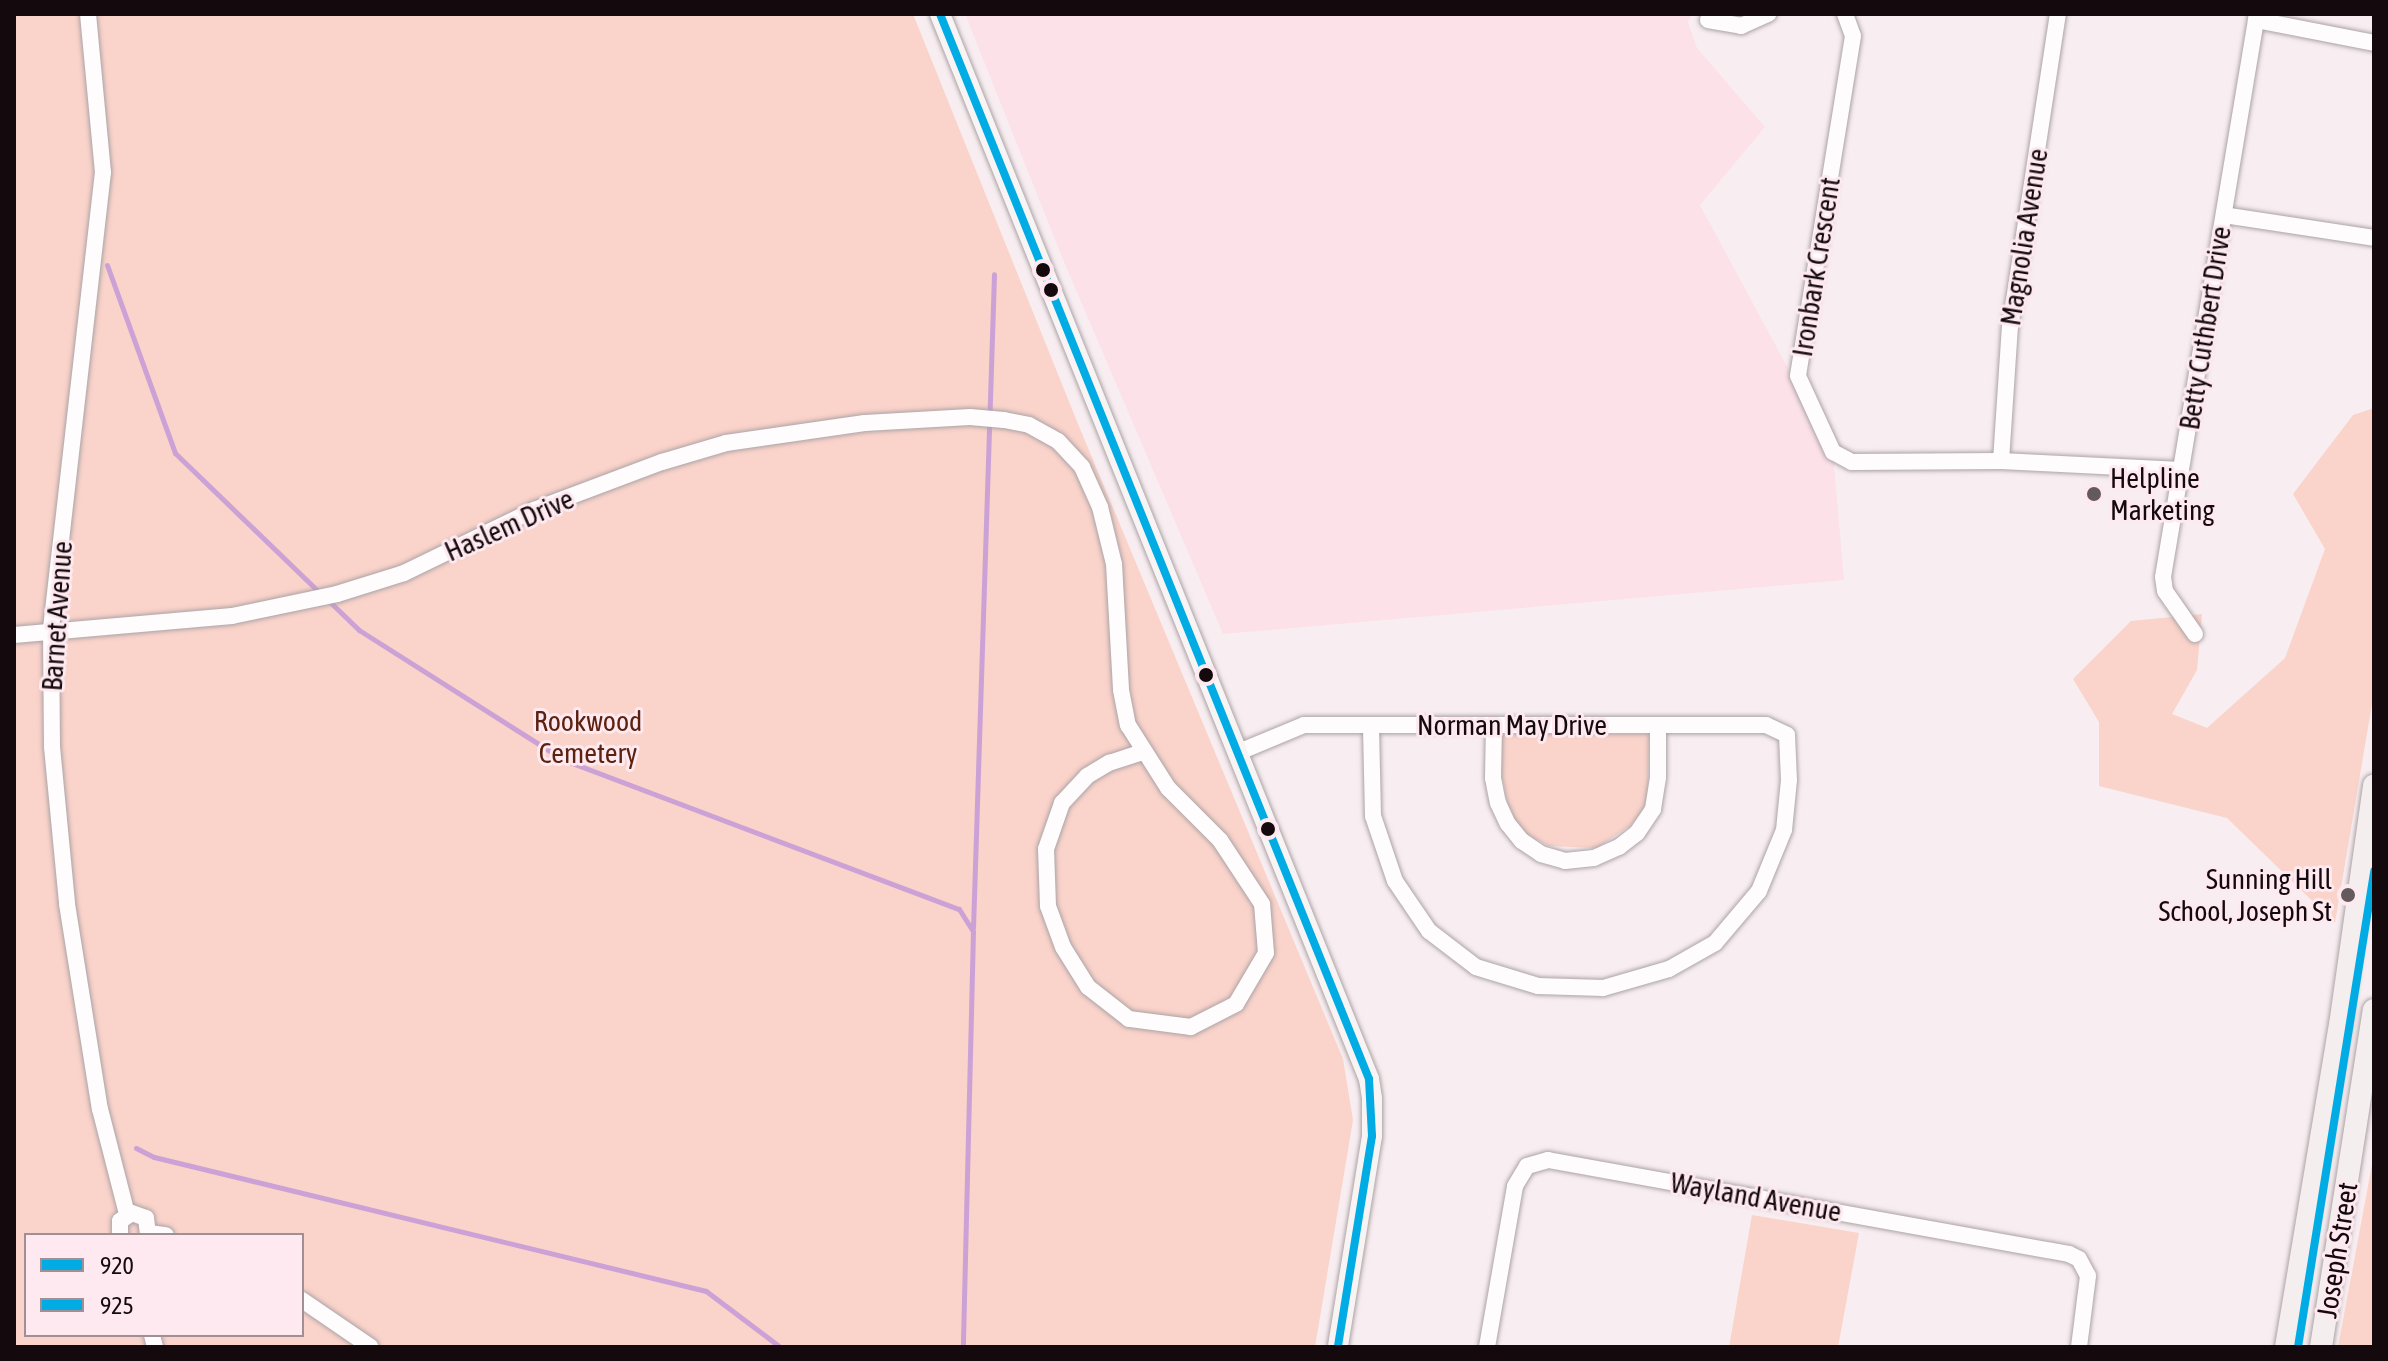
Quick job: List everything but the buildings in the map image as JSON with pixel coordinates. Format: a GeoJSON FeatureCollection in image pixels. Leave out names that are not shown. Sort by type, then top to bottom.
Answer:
{"type":"FeatureCollection","features":[{"type":"Feature","properties":{"kind":"highway","name":"Joseph Street"},"geometry":{"type":"LineString","coordinates":[[2286,1347],[2340,1025],[2374,785]]}},
{"type":"Feature","properties":{"kind":"highway","name":"Joseph Street"},"geometry":{"type":"LineString","coordinates":[[2321,1347],[2374,1010]]}},
{"type":"Feature","properties":{"kind":"main road"},"geometry":{"type":"LineString","coordinates":[[940,14],[1363,1062],[1372,1098],[1372,1136],[1337,1346]]}},
{"type":"Feature","properties":{"kind":"street","name":"Barnet Avenue"},"geometry":{"type":"LineString","coordinates":[[88,14],[103,172],[51,631],[52,747],[61,860],[100,1109],[127,1214]]}},
{"type":"Feature","properties":{"kind":"street"},"geometry":{"type":"LineString","coordinates":[[1708,20],[1741,26],[1768,14]]}},
{"type":"Feature","properties":{"kind":"street","name":"Ironbark Crescent"},"geometry":{"type":"LineString","coordinates":[[1845,14],[1853,36],[1798,376],[1833,452],[1852,462],[2001,461],[2181,470]]}},
{"type":"Feature","properties":{"kind":"street","name":"Magnolia Avenue"},"geometry":{"type":"LineString","coordinates":[[2001,461],[2010,327],[2058,14]]}},
{"type":"Feature","properties":{"kind":"street"},"geometry":{"type":"LineString","coordinates":[[2256,17],[2374,43]]}},
{"type":"Feature","properties":{"kind":"street","name":"Betty Cuthbert Drive"},"geometry":{"type":"LineString","coordinates":[[2195,634],[2165,591],[2163,577],[2256,17]]}},
{"type":"Feature","properties":{"kind":"street"},"geometry":{"type":"LineString","coordinates":[[2224,215],[2374,238]]}},
{"type":"Feature","properties":{"kind":"street","name":"Haslem Drive"},"geometry":{"type":"LineString","coordinates":[[14,635],[232,616],[337,594],[404,573],[534,510],[662,462],[726,443],[865,423],[970,417],[1004,420],[1029,425],[1058,441],[1082,467],[1100,507],[1114,564],[1121,690],[1128,725],[1142,752]]}},
{"type":"Feature","properties":{"kind":"street","name":"Norman May Drive"},"geometry":{"type":"LineString","coordinates":[[1239,752],[1304,725],[1371,725],[1766,725],[1787,735],[1789,780],[1784,830],[1759,891],[1715,943],[1669,969],[1603,988],[1538,986],[1476,967],[1429,931],[1395,881],[1373,816],[1371,725]]}},
{"type":"Feature","properties":{"kind":"street"},"geometry":{"type":"LineString","coordinates":[[1494,725],[1493,778],[1498,803],[1508,824],[1522,841],[1541,854],[1565,861],[1594,858],[1619,847],[1637,833],[1653,809],[1658,777],[1658,725]]}},
{"type":"Feature","properties":{"kind":"street"},"geometry":{"type":"LineString","coordinates":[[1142,752],[1168,788],[1220,840],[1262,904],[1266,953],[1236,1004],[1191,1027],[1129,1019],[1088,987],[1063,947],[1048,906],[1046,849],[1062,803],[1087,776],[1109,763],[1142,752]]}},
{"type":"Feature","properties":{"kind":"street","name":"Wayland Avenue"},"geometry":{"type":"LineString","coordinates":[[1487,1347],[1515,1186],[1527,1166],[1548,1160],[2069,1254],[2079,1259],[2088,1276],[2079,1347]]}},
{"type":"Feature","properties":{"kind":"street"},"geometry":{"type":"LineString","coordinates":[[120,1233],[118,1226],[127,1214],[137,1213],[146,1218],[154,1233]]}},
{"type":"Feature","properties":{"kind":"street"},"geometry":{"type":"LineString","coordinates":[[304,1301],[371,1347]]}},
{"type":"Feature","properties":{"kind":"shaded area"},"geometry":{"type":"Polygon","coordinates":[[[965,14],[1692,14],[1688,22],[1697,48],[1765,127],[1700,205],[1833,452],[1844,580],[1223,634],[1064,262],[965,14]]]}},
{"type":"Feature","properties":{"kind":"green space","name":"Rookwood Cemetery"},"geometry":{"type":"Polygon","coordinates":[[[14,14],[913,14],[1078,424],[1343,1059],[1353,1120],[1315,1347],[14,1347],[14,14]]]}},
{"type":"Feature","properties":{"kind":"green space"},"geometry":{"type":"Polygon","coordinates":[[[2374,408],[2374,692],[2335,923],[2227,818],[2099,786],[2099,722],[2073,679],[2131,621],[2202,614],[2197,670],[2172,714],[2207,728],[2285,658],[2325,549],[2293,494],[2353,415],[2374,408]]]}},
{"type":"Feature","properties":{"kind":"green space"},"geometry":{"type":"Polygon","coordinates":[[[1501,734],[1649,734],[1648,797],[1641,814],[1631,825],[1597,848],[1549,846],[1522,832],[1510,814],[1505,791],[1500,766],[1501,734]]]}},
{"type":"Feature","properties":{"kind":"green space"},"geometry":{"type":"Polygon","coordinates":[[[2374,1154],[2374,1347],[2338,1347],[2374,1154]]]}},
{"type":"Feature","properties":{"kind":"green space"},"geometry":{"type":"Polygon","coordinates":[[[1752,1215],[1859,1233],[1838,1347],[1729,1347],[1752,1215]]]}},
{"type":"Feature","properties":{"kind":"waterway"},"geometry":{"type":"LineString","coordinates":[[107,265],[175,453],[321,594]]}},
{"type":"Feature","properties":{"kind":"waterway"},"geometry":{"type":"LineString","coordinates":[[973,928],[994,274]]}},
{"type":"Feature","properties":{"kind":"waterway"},"geometry":{"type":"LineString","coordinates":[[329,601],[359,630],[564,760],[959,909],[973,931],[963,1347]]}},
{"type":"Feature","properties":{"kind":"waterway"},"geometry":{"type":"LineString","coordinates":[[136,1148],[154,1157],[706,1291],[780,1347]]}},
{"type":"Feature","properties":{"kind":"transit line","name":"920"},"geometry":{"type":"LineString","coordinates":[[940,14],[1369,1079],[1372,1136],[1338,1345]]}},
{"type":"Feature","properties":{"kind":"transit line","name":"925"},"geometry":{"type":"LineString","coordinates":[[2298,1347],[2374,871]]}},
{"type":"Feature","properties":{"kind":"place","name":"Helpline Marketing"},"geometry":{"type":"Point","coordinates":[2094,494]}},
{"type":"Feature","properties":{"kind":"place","name":"Sunning Hill School, Joseph St"},"geometry":{"type":"Point","coordinates":[2348,895]}}]}
